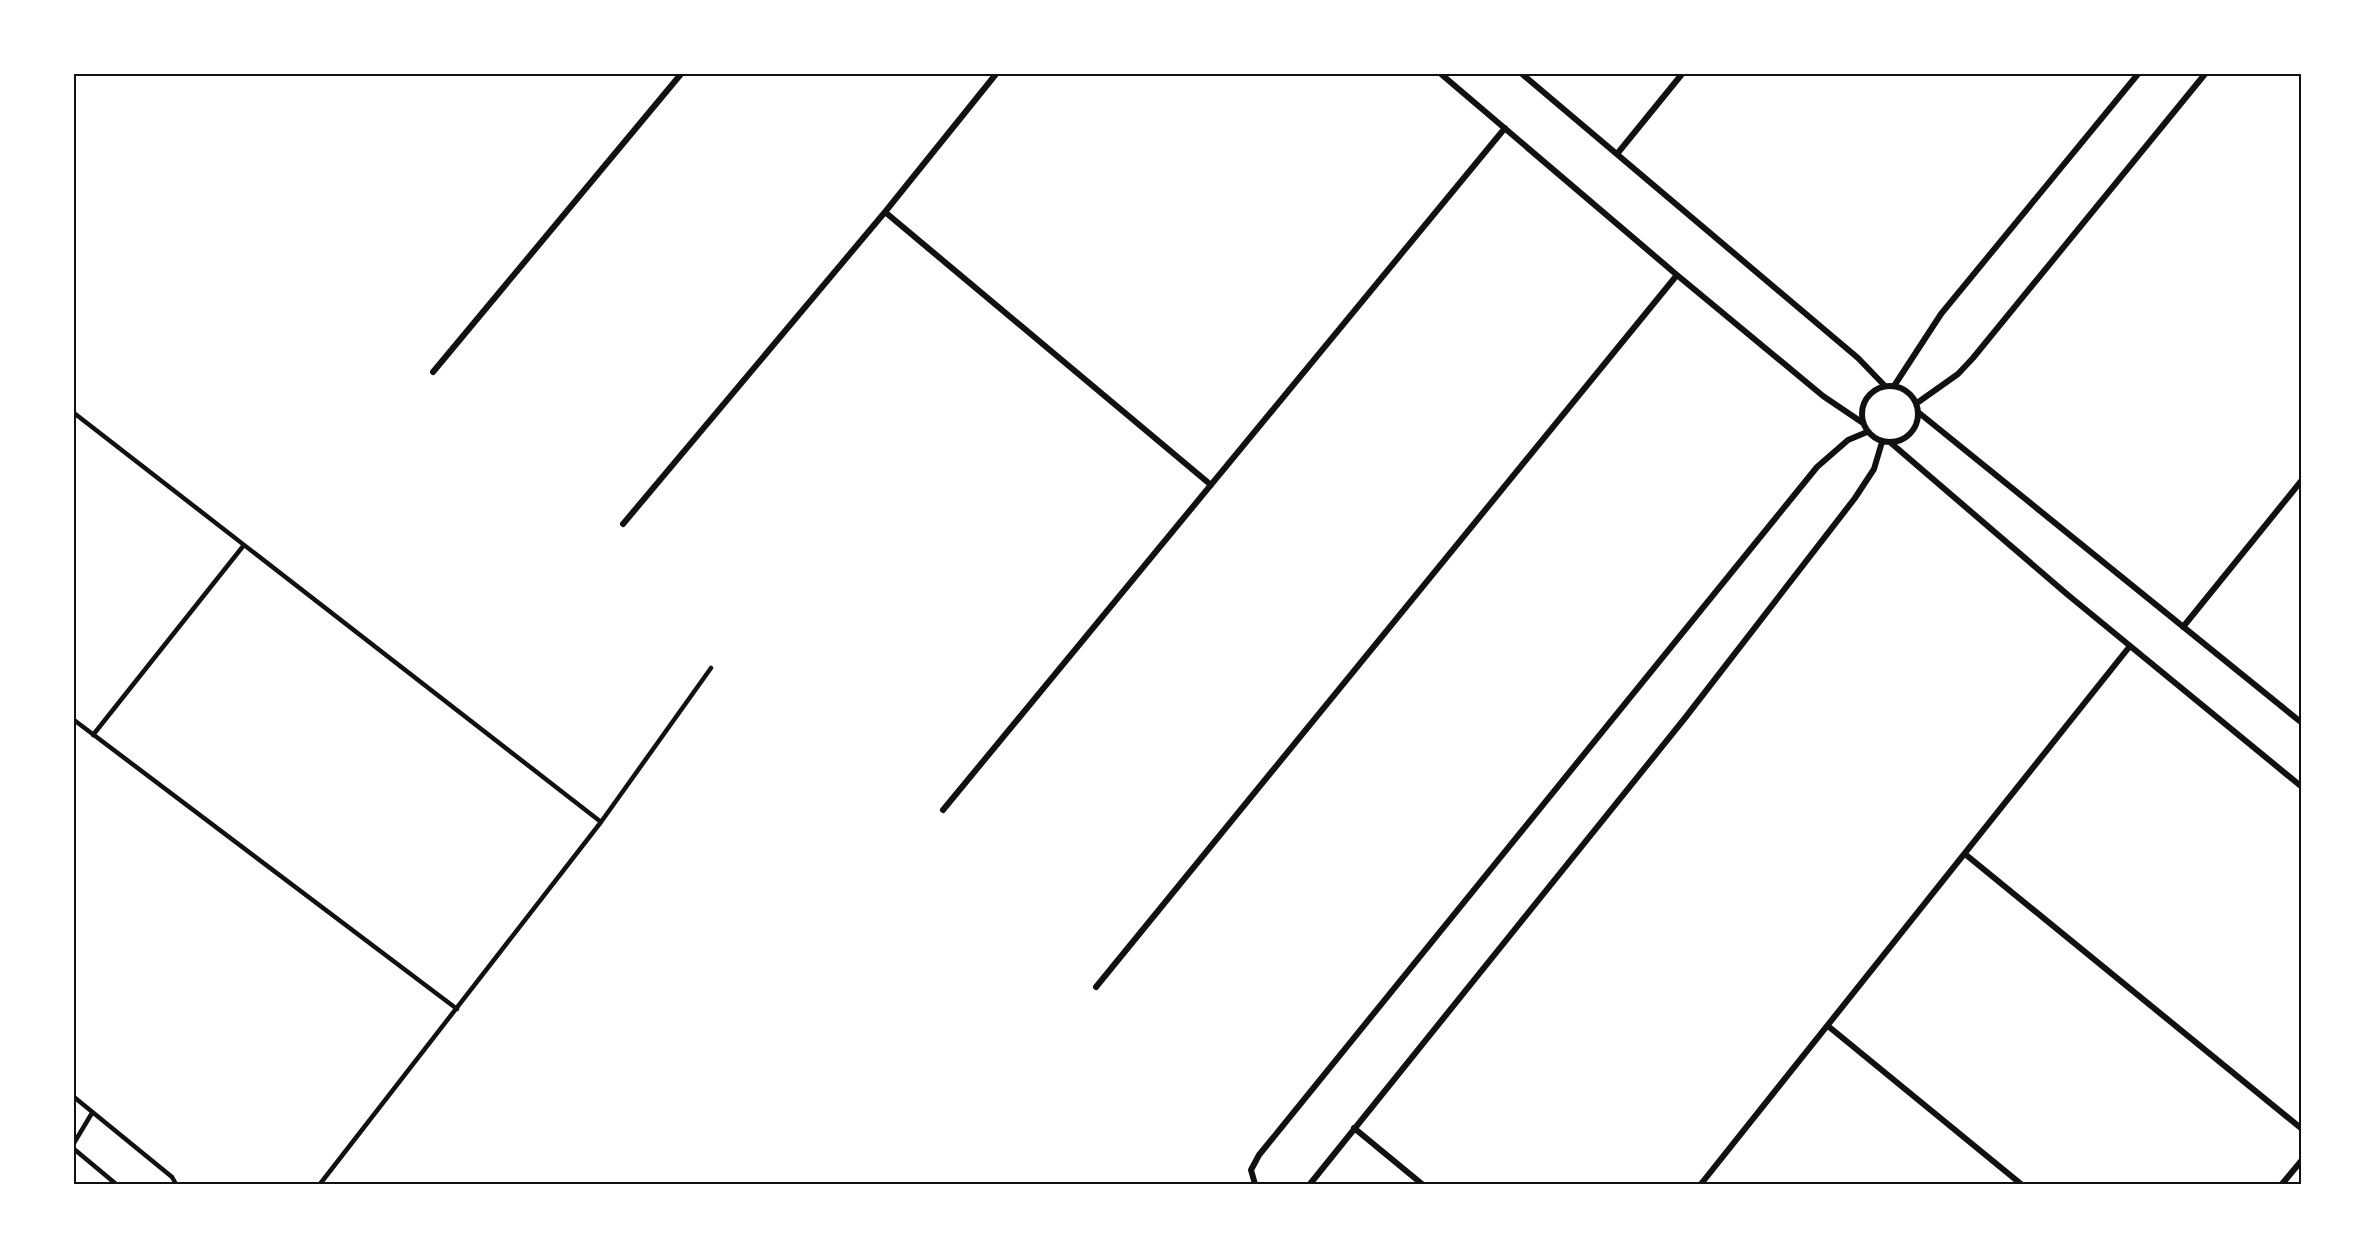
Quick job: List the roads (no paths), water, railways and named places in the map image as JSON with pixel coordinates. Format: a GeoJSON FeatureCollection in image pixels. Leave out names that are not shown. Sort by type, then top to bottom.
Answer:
{"type":"FeatureCollection","features":[{"type":"Feature","properties":{"kind":"street"},"geometry":{"type":"LineString","coordinates":[[433,372],[681,74]]}},
{"type":"Feature","properties":{"kind":"street"},"geometry":{"type":"LineString","coordinates":[[623,524],[885,212],[996,74]]}},
{"type":"Feature","properties":{"kind":"street"},"geometry":{"type":"LineString","coordinates":[[1441,74],[1823,396],[1863,423]]}},
{"type":"Feature","properties":{"kind":"street"},"geometry":{"type":"LineString","coordinates":[[1522,74],[1858,358],[1885,386]]}},
{"type":"Feature","properties":{"kind":"street"},"geometry":{"type":"LineString","coordinates":[[1617,154],[1682,74]]}},
{"type":"Feature","properties":{"kind":"street"},"geometry":{"type":"LineString","coordinates":[[1894,386],[1941,314],[2138,74]]}},
{"type":"Feature","properties":{"kind":"street"},"geometry":{"type":"LineString","coordinates":[[1917,403],[1958,374],[2205,74]]}},
{"type":"Feature","properties":{"kind":"street"},"geometry":{"type":"LineString","coordinates":[[943,810],[1505,129]]}},
{"type":"Feature","properties":{"kind":"street"},"geometry":{"type":"LineString","coordinates":[[885,212],[1211,485]]}},
{"type":"Feature","properties":{"kind":"street"},"geometry":{"type":"LineString","coordinates":[[1096,987],[1677,275]]}},
{"type":"Feature","properties":{"kind":"street"},"geometry":{"type":"LineString","coordinates":[[1885,386],[1894,386],[1912,395],[1917,403],[1918,412],[1914,430],[1900,441],[1891,443],[1882,442],[1868,432],[1863,423],[1862,414],[1868,396],[1875,389],[1885,386]]}},
{"type":"Feature","properties":{"kind":"street"},"geometry":{"type":"LineString","coordinates":[[1918,412],[2301,723]]}},
{"type":"Feature","properties":{"kind":"street"},"geometry":{"type":"LineString","coordinates":[[1255,1185],[1251,1170],[1259,1155],[1817,467],[1848,440],[1868,432]]}},
{"type":"Feature","properties":{"kind":"street"},"geometry":{"type":"LineString","coordinates":[[1310,1185],[1685,718],[1855,498],[1874,469],[1882,442]]}},
{"type":"Feature","properties":{"kind":"street"},"geometry":{"type":"LineString","coordinates":[[1891,443],[2130,646],[2301,787]]}},
{"type":"Feature","properties":{"kind":"street"},"geometry":{"type":"LineString","coordinates":[[2183,627],[2301,480]]}},
{"type":"Feature","properties":{"kind":"street"},"geometry":{"type":"LineString","coordinates":[[1701,1185],[2130,646]]}},
{"type":"Feature","properties":{"kind":"street"},"geometry":{"type":"LineString","coordinates":[[1965,854],[2301,1129]]}},
{"type":"Feature","properties":{"kind":"street"},"geometry":{"type":"LineString","coordinates":[[1828,1026],[2021,1185]]}},
{"type":"Feature","properties":{"kind":"street"},"geometry":{"type":"LineString","coordinates":[[1354,1128],[1422,1185]]}},
{"type":"Feature","properties":{"kind":"street"},"geometry":{"type":"LineString","coordinates":[[2282,1185],[2301,1160]]}},
{"type":"Feature","properties":{"kind":"lane"},"geometry":{"type":"LineString","coordinates":[[74,412],[601,822]]}},
{"type":"Feature","properties":{"kind":"lane"},"geometry":{"type":"LineString","coordinates":[[93,735],[244,545]]}},
{"type":"Feature","properties":{"kind":"lane"},"geometry":{"type":"LineString","coordinates":[[321,1185],[601,822],[711,668]]}},
{"type":"Feature","properties":{"kind":"lane"},"geometry":{"type":"LineString","coordinates":[[74,720],[456,1009]]}},
{"type":"Feature","properties":{"kind":"lane"},"geometry":{"type":"LineString","coordinates":[[74,1097],[172,1177],[176,1185]]}},
{"type":"Feature","properties":{"kind":"lane"},"geometry":{"type":"LineString","coordinates":[[74,1143],[92,1113]]}},
{"type":"Feature","properties":{"kind":"lane"},"geometry":{"type":"LineString","coordinates":[[74,1149],[116,1185]]}}]}
